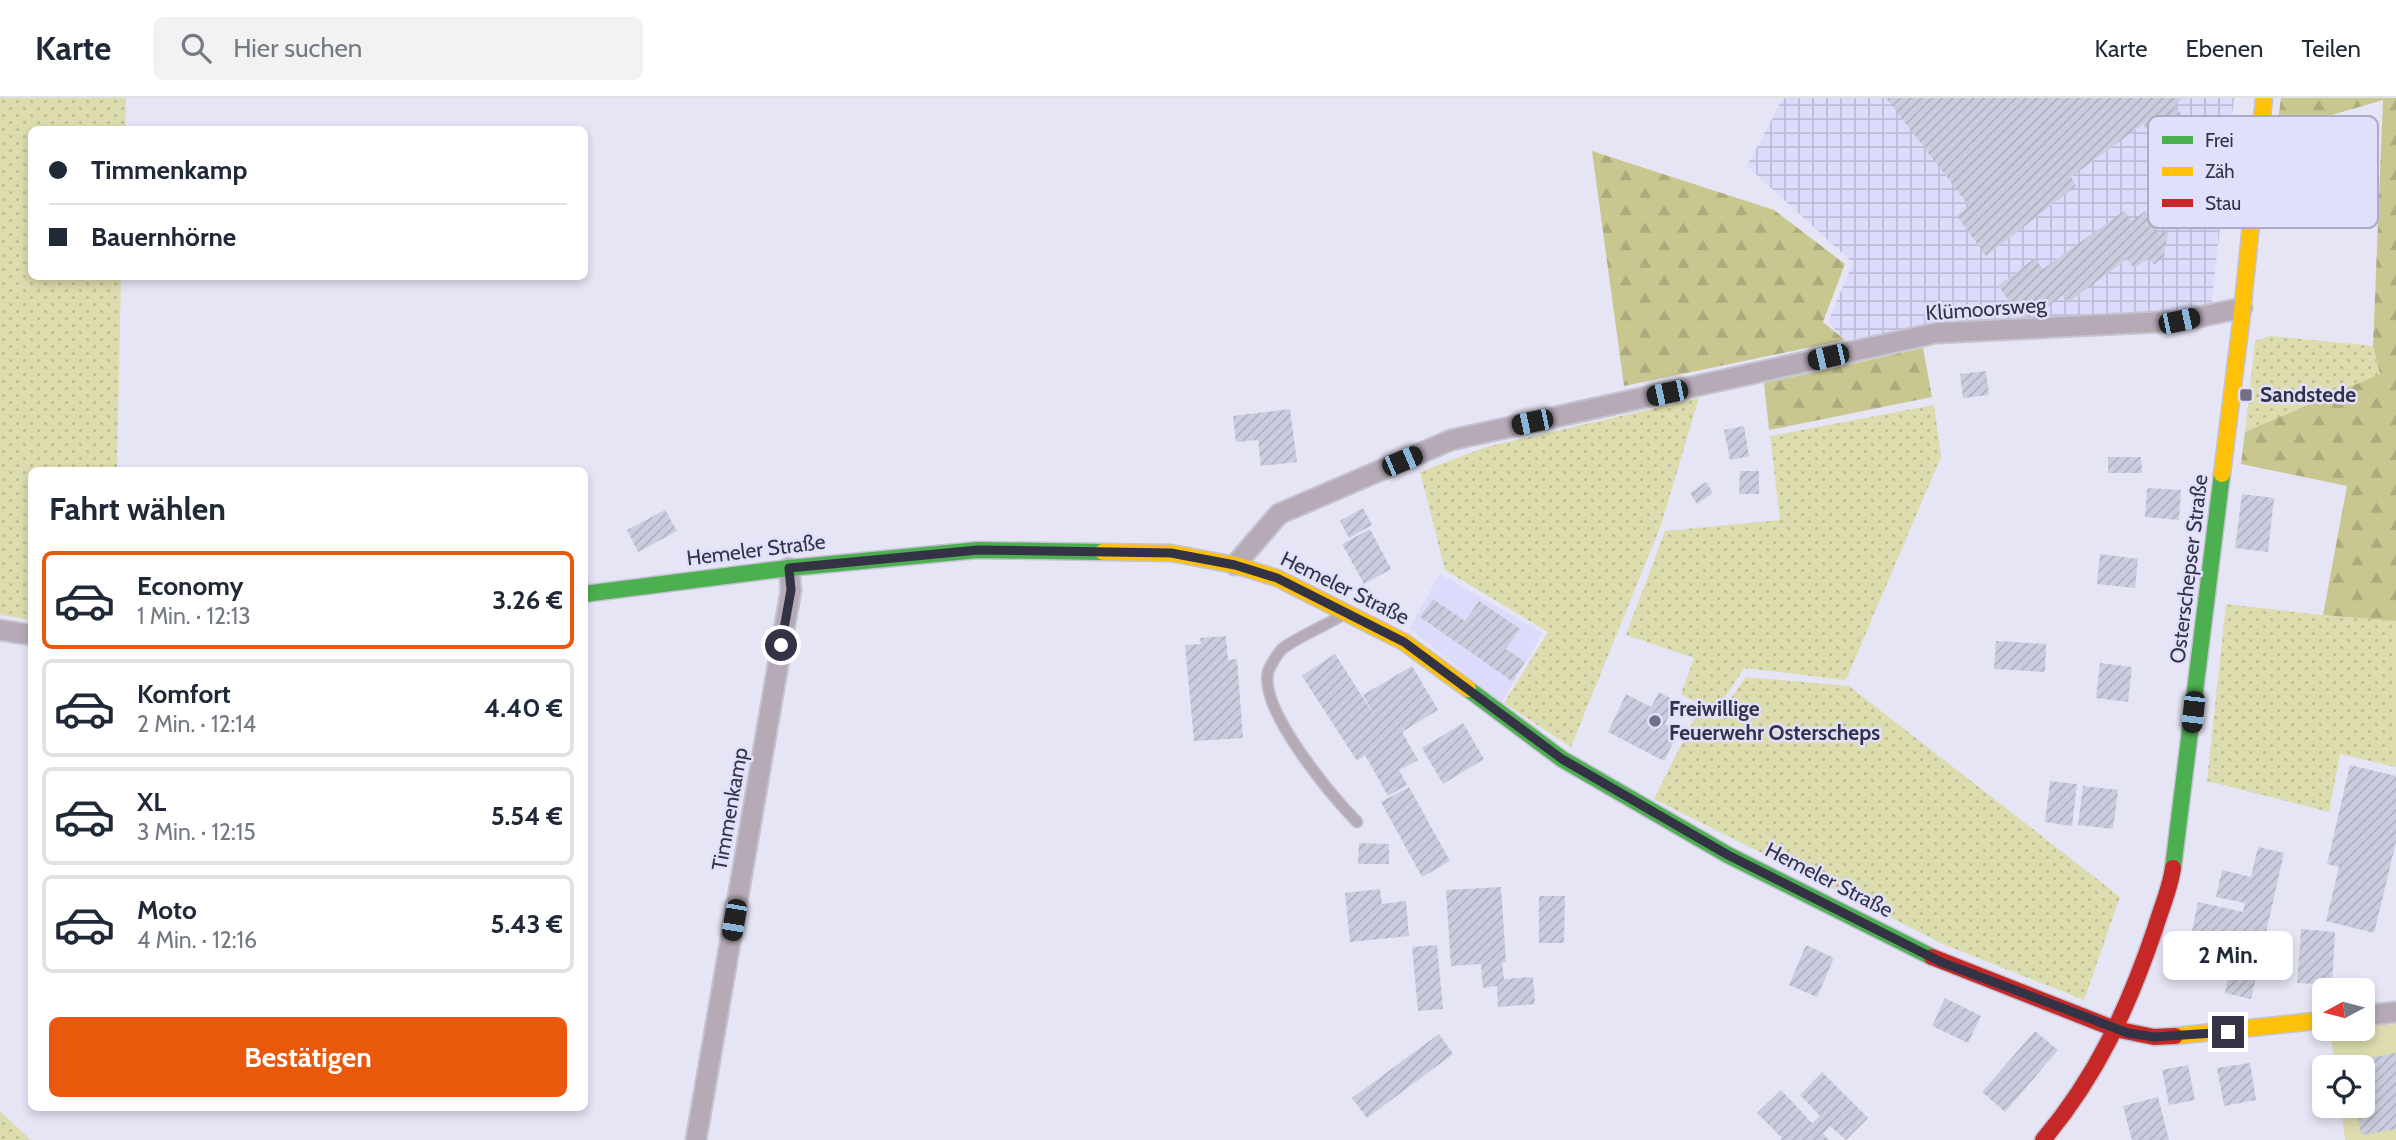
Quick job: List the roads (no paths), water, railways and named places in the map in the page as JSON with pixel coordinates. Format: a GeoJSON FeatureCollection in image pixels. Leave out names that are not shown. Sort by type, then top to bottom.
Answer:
{"type":"FeatureCollection","features":[{"type":"Feature","properties":{"kind":"street","name":"Osterschepser Straße"},"geometry":{"type":"LineString","coordinates":[[2262,116],[2264,98]]}},
{"type":"Feature","properties":{"kind":"street","name":"Osterschepser Straße"},"geometry":{"type":"LineString","coordinates":[[2043,1140],[2077,1098],[2115,1029],[2146,959],[2172,876],[2250,228]]}},
{"type":"Feature","properties":{"kind":"street","name":"Klümoorsweg"},"geometry":{"type":"LineString","coordinates":[[1235,565],[1279,514],[1451,440],[1936,333],[2179,321],[2242,308]]}},
{"type":"Feature","properties":{"kind":"street","name":"Hemeler Straße"},"geometry":{"type":"LineString","coordinates":[[588,593],[789,568],[978,550],[1171,553],[1235,565],[1277,578],[1404,642],[1562,759],[1728,855],[1941,962],[2115,1029],[2154,1037],[2312,1021]]}},
{"type":"Feature","properties":{"kind":"street","name":"Timmenkamp"},"geometry":{"type":"LineString","coordinates":[[696,1140],[791,590],[789,568]]}},
{"type":"Feature","properties":{"kind":"street"},"geometry":{"type":"LineString","coordinates":[[0,630],[28,634]]}},
{"type":"Feature","properties":{"kind":"street"},"geometry":{"type":"LineString","coordinates":[[2375,1014],[2396,1012]]}},
{"type":"Feature","properties":{"kind":"lane"},"geometry":{"type":"LineString","coordinates":[[1347,613],[1282,650],[1268,672],[1269,690],[1279,717],[1311,769],[1333,798],[1357,822]]}},
{"type":"Feature","properties":{"kind":"place","name":"Sandstede"},"geometry":{"type":"Point","coordinates":[2246,395]}},
{"type":"Feature","properties":{"kind":"place","name":"Freiwillige Feuerwehr Osterscheps"},"geometry":{"type":"Point","coordinates":[1655,721]}}]}
